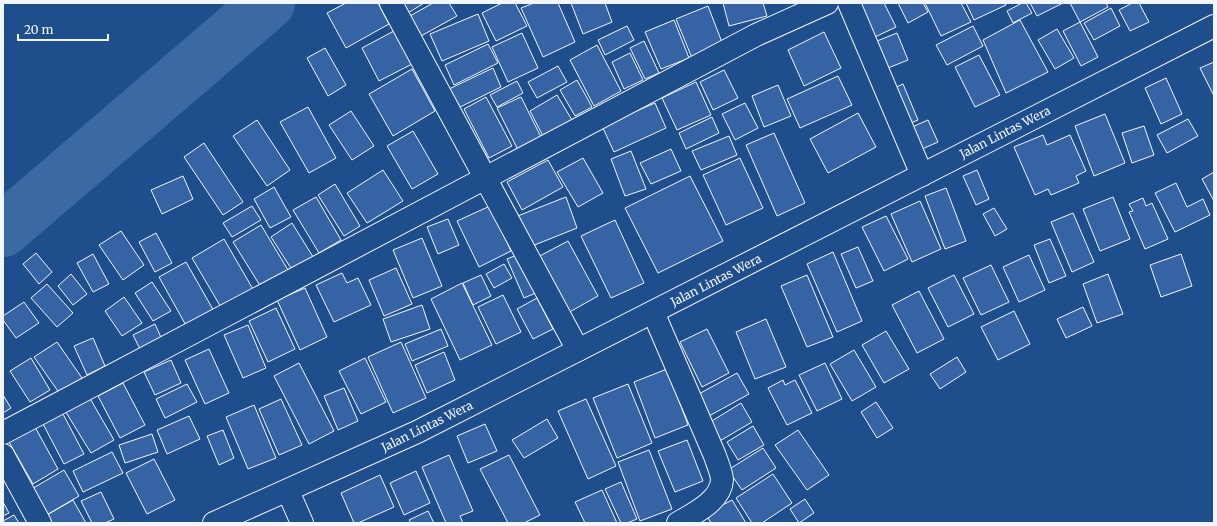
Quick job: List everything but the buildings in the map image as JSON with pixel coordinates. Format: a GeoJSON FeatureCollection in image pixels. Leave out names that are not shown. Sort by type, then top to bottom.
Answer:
{"type":"FeatureCollection","features":[{"type":"Feature","properties":{"kind":"street"},"geometry":{"type":"LineString","coordinates":[[392,3],[578,350]]}},
{"type":"Feature","properties":{"kind":"street"},"geometry":{"type":"LineString","coordinates":[[3,433],[756,35],[827,3]]}},
{"type":"Feature","properties":{"kind":"street"},"geometry":{"type":"LineString","coordinates":[[850,3],[922,175]]}},
{"type":"Feature","properties":{"kind":"street","name":"Jalan Lintas Wera"},"geometry":{"type":"LineString","coordinates":[[214,523],[417,432],[1214,26]]}},
{"type":"Feature","properties":{"kind":"street"},"geometry":{"type":"LineString","coordinates":[[653,312],[715,456],[722,480],[719,492],[707,505],[678,523]]}},
{"type":"Feature","properties":{"kind":"street"},"geometry":{"type":"LineString","coordinates":[[3,455],[40,523]]}},
{"type":"Feature","properties":{"kind":"street"},"geometry":{"type":"LineString","coordinates":[[288,490],[302,523]]}},
{"type":"Feature","properties":{"kind":"waterway"},"geometry":{"type":"LineString","coordinates":[[3,230],[268,3]]}}]}
